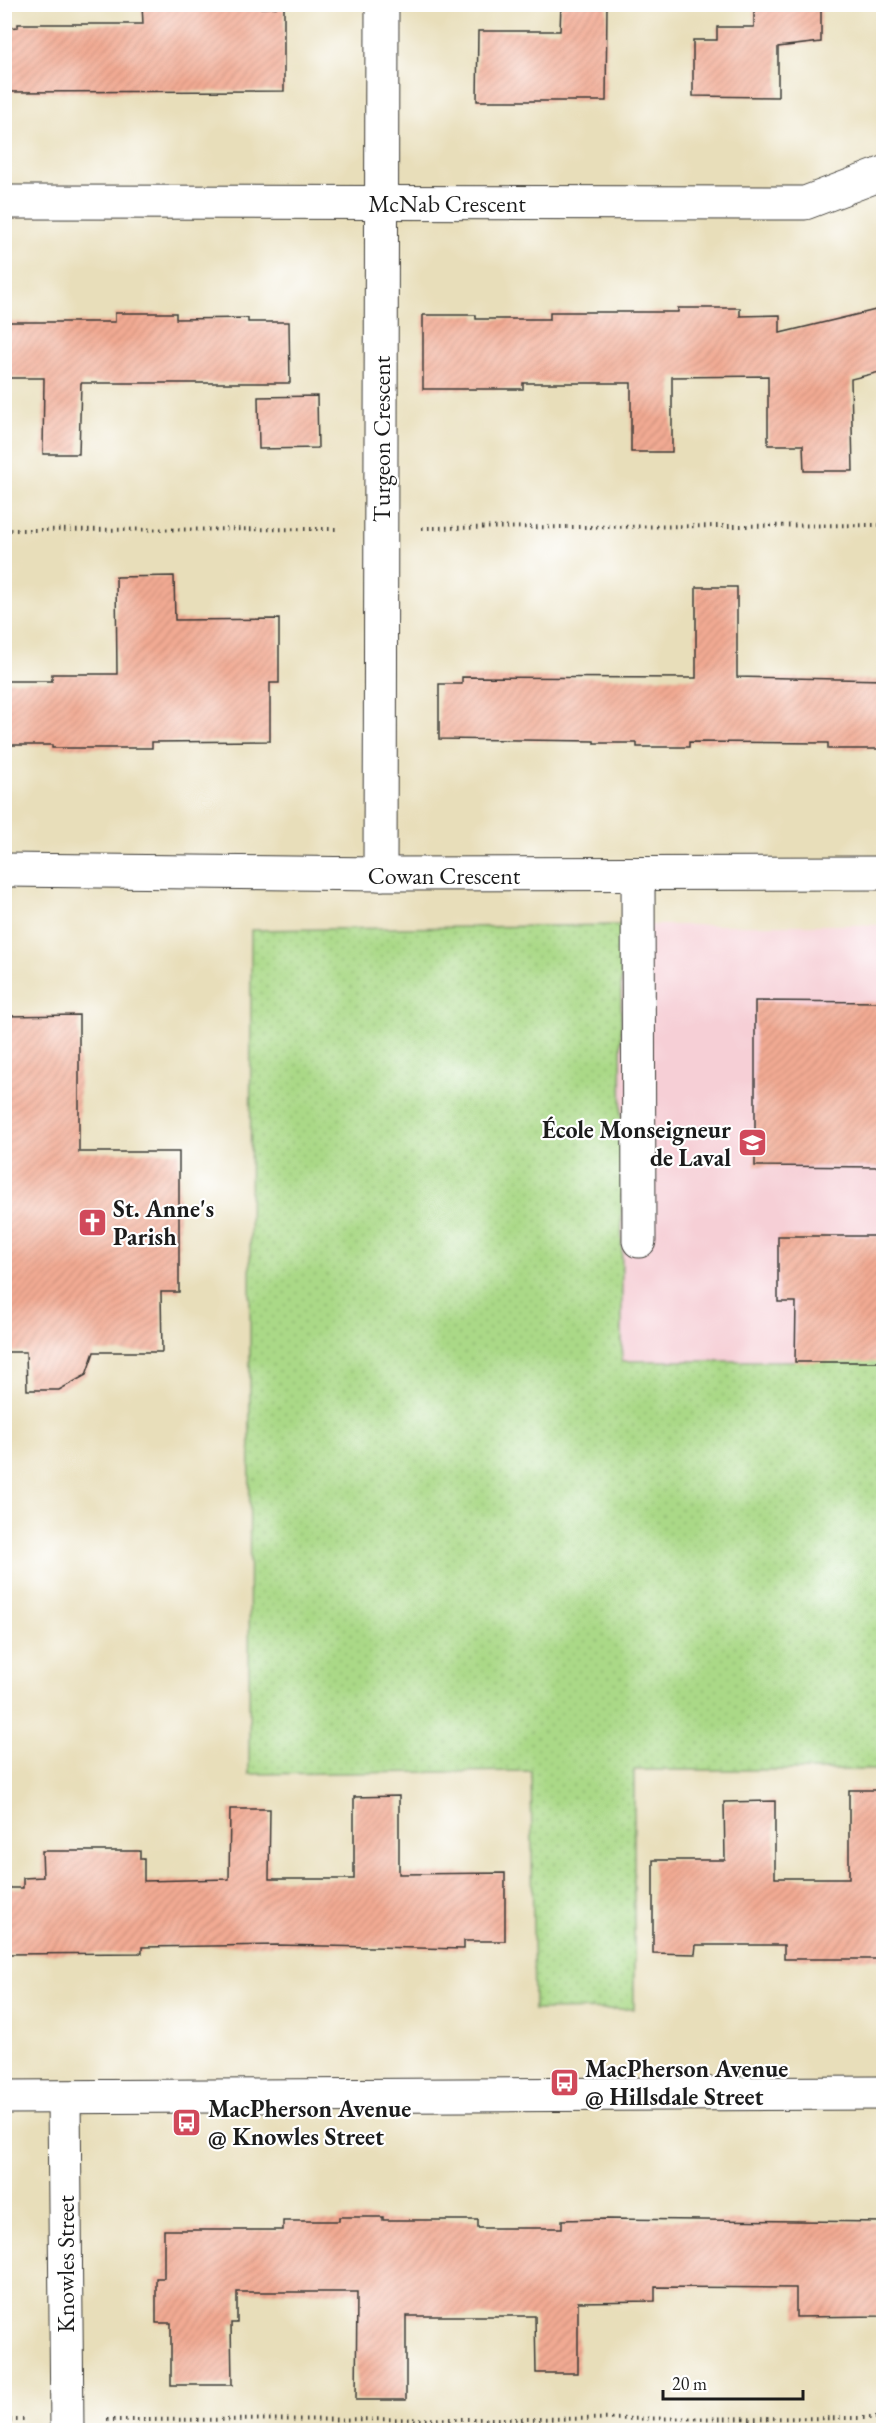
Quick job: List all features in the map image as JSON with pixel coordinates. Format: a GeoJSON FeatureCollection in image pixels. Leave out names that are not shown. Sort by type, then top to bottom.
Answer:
{"type":"FeatureCollection","features":[{"type":"Feature","properties":{"kind":"street","name":"Turgeon Crescent"},"geometry":{"type":"LineString","coordinates":[[380,874],[382,4]]}},
{"type":"Feature","properties":{"kind":"street","name":"McNab Crescent"},"geometry":{"type":"LineString","coordinates":[[4,202],[805,203],[884,173]]}},
{"type":"Feature","properties":{"kind":"street","name":"Cowan Crescent"},"geometry":{"type":"LineString","coordinates":[[4,870],[638,875],[884,873]]}},
{"type":"Feature","properties":{"kind":"street"},"geometry":{"type":"LineString","coordinates":[[638,875],[639,1240]]}},
{"type":"Feature","properties":{"kind":"street"},"geometry":{"type":"LineString","coordinates":[[4,2097],[884,2093]]}},
{"type":"Feature","properties":{"kind":"street","name":"Knowles Street"},"geometry":{"type":"LineString","coordinates":[[64,2098],[67,2425]]}},
{"type":"Feature","properties":{"kind":"path"},"geometry":{"type":"LineString","coordinates":[[4,530],[884,525]]}},
{"type":"Feature","properties":{"kind":"path"},"geometry":{"type":"LineString","coordinates":[[4,2420],[67,2425],[884,2418]]}},
{"type":"Feature","properties":{"kind":"shaded area","name":"École Monseigneur de Laval"},"geometry":{"type":"Polygon","coordinates":[[[621,925],[883,925],[883,1361],[622,1362],[621,925]]]}},
{"type":"Feature","properties":{"kind":"green space"},"geometry":{"type":"Polygon","coordinates":[[[621,925],[622,1361],[883,1361],[883,1770],[634,1770],[634,2009],[534,2010],[531,1771],[249,1774],[251,930],[621,925]]]}},
{"type":"Feature","properties":{"kind":"building"},"geometry":{"type":"Polygon","coordinates":[[[142,4],[259,4],[259,8],[284,7],[284,91],[4,92],[4,28],[18,27],[18,24],[143,24],[142,4]]]}},
{"type":"Feature","properties":{"kind":"building"},"geometry":{"type":"Polygon","coordinates":[[[561,4],[607,4],[606,101],[477,101],[478,31],[560,31],[561,4]]]}},
{"type":"Feature","properties":{"kind":"building"},"geometry":{"type":"Polygon","coordinates":[[[754,4],[821,4],[821,42],[778,47],[778,97],[693,96],[693,40],[717,40],[717,27],[754,27],[754,4]]]}},
{"type":"Feature","properties":{"kind":"building"},"geometry":{"type":"Polygon","coordinates":[[[678,308],[740,308],[740,316],[780,315],[780,333],[884,308],[884,371],[851,379],[853,471],[804,471],[803,445],[768,445],[768,376],[672,377],[672,452],[631,452],[631,383],[523,383],[523,389],[423,389],[423,315],[476,315],[476,319],[550,319],[550,312],[678,312],[678,308]]]}},
{"type":"Feature","properties":{"kind":"building"},"geometry":{"type":"Polygon","coordinates":[[[115,313],[176,313],[176,319],[248,318],[248,322],[289,322],[290,383],[81,383],[79,454],[43,454],[44,378],[4,378],[4,322],[115,322],[115,313]]]}},
{"type":"Feature","properties":{"kind":"building"},"geometry":{"type":"Polygon","coordinates":[[[317,396],[318,448],[259,449],[258,397],[317,396]]]}},
{"type":"Feature","properties":{"kind":"building"},"geometry":{"type":"Polygon","coordinates":[[[174,576],[175,620],[279,619],[279,683],[270,683],[270,741],[152,742],[152,748],[52,748],[52,745],[4,745],[4,681],[52,681],[52,674],[117,674],[116,577],[174,576]]]}},
{"type":"Feature","properties":{"kind":"building"},"geometry":{"type":"Polygon","coordinates":[[[696,587],[737,587],[737,677],[884,680],[884,746],[881,746],[881,749],[828,749],[828,743],[689,742],[689,747],[637,747],[637,743],[594,743],[594,741],[439,739],[439,684],[462,684],[462,677],[696,678],[696,587]]]}},
{"type":"Feature","properties":{"kind":"building","name":"École Monseigneur de Laval"},"geometry":{"type":"Polygon","coordinates":[[[755,1001],[884,1002],[884,1167],[755,1166],[755,1001]]]}},
{"type":"Feature","properties":{"kind":"building","name":"St. Anne's Parish"},"geometry":{"type":"Polygon","coordinates":[[[79,1015],[79,1152],[179,1152],[179,1292],[161,1292],[162,1352],[94,1352],[86,1375],[59,1390],[27,1390],[26,1352],[4,1352],[4,1016],[79,1015]]]}},
{"type":"Feature","properties":{"kind":"building"},"geometry":{"type":"Polygon","coordinates":[[[778,1236],[884,1236],[884,1362],[795,1362],[796,1302],[778,1302],[778,1236]]]}},
{"type":"Feature","properties":{"kind":"building"},"geometry":{"type":"Polygon","coordinates":[[[849,1790],[884,1790],[884,1959],[784,1959],[784,1945],[696,1945],[695,1954],[653,1953],[653,1860],[725,1860],[724,1802],[775,1801],[775,1878],[849,1878],[849,1790]]]}},
{"type":"Feature","properties":{"kind":"building"},"geometry":{"type":"Polygon","coordinates":[[[399,1796],[399,1874],[505,1873],[505,1941],[464,1941],[464,1949],[277,1945],[142,1947],[142,1953],[4,1954],[4,1888],[23,1888],[23,1878],[43,1877],[42,1851],[140,1851],[140,1859],[144,1859],[144,1881],[229,1879],[230,1809],[270,1809],[269,1879],[354,1879],[354,1797],[399,1796]]]}},
{"type":"Feature","properties":{"kind":"building"},"geometry":{"type":"Polygon","coordinates":[[[339,2217],[383,2217],[383,2220],[478,2220],[478,2228],[562,2228],[562,2220],[606,2219],[884,2222],[884,2316],[796,2317],[796,2288],[655,2287],[655,2301],[578,2302],[578,2373],[536,2373],[535,2316],[406,2316],[406,2400],[356,2400],[357,2292],[237,2292],[237,2323],[231,2323],[232,2385],[171,2385],[171,2323],[156,2323],[156,2278],[164,2278],[164,2230],[283,2230],[283,2221],[339,2221],[339,2217]]]}},
{"type":"Feature","properties":{"kind":"place","name":"École Monseigneur de Laval"},"geometry":{"type":"Point","coordinates":[752,1143]}},
{"type":"Feature","properties":{"kind":"place","name":"St. Anne's Parish"},"geometry":{"type":"Point","coordinates":[92,1222]}},
{"type":"Feature","properties":{"kind":"place","name":"MacPherson Avenue @ Hillsdale Street"},"geometry":{"type":"Point","coordinates":[564,2082]}},
{"type":"Feature","properties":{"kind":"place","name":"MacPherson Avenue @ Knowles Street"},"geometry":{"type":"Point","coordinates":[187,2122]}}]}
